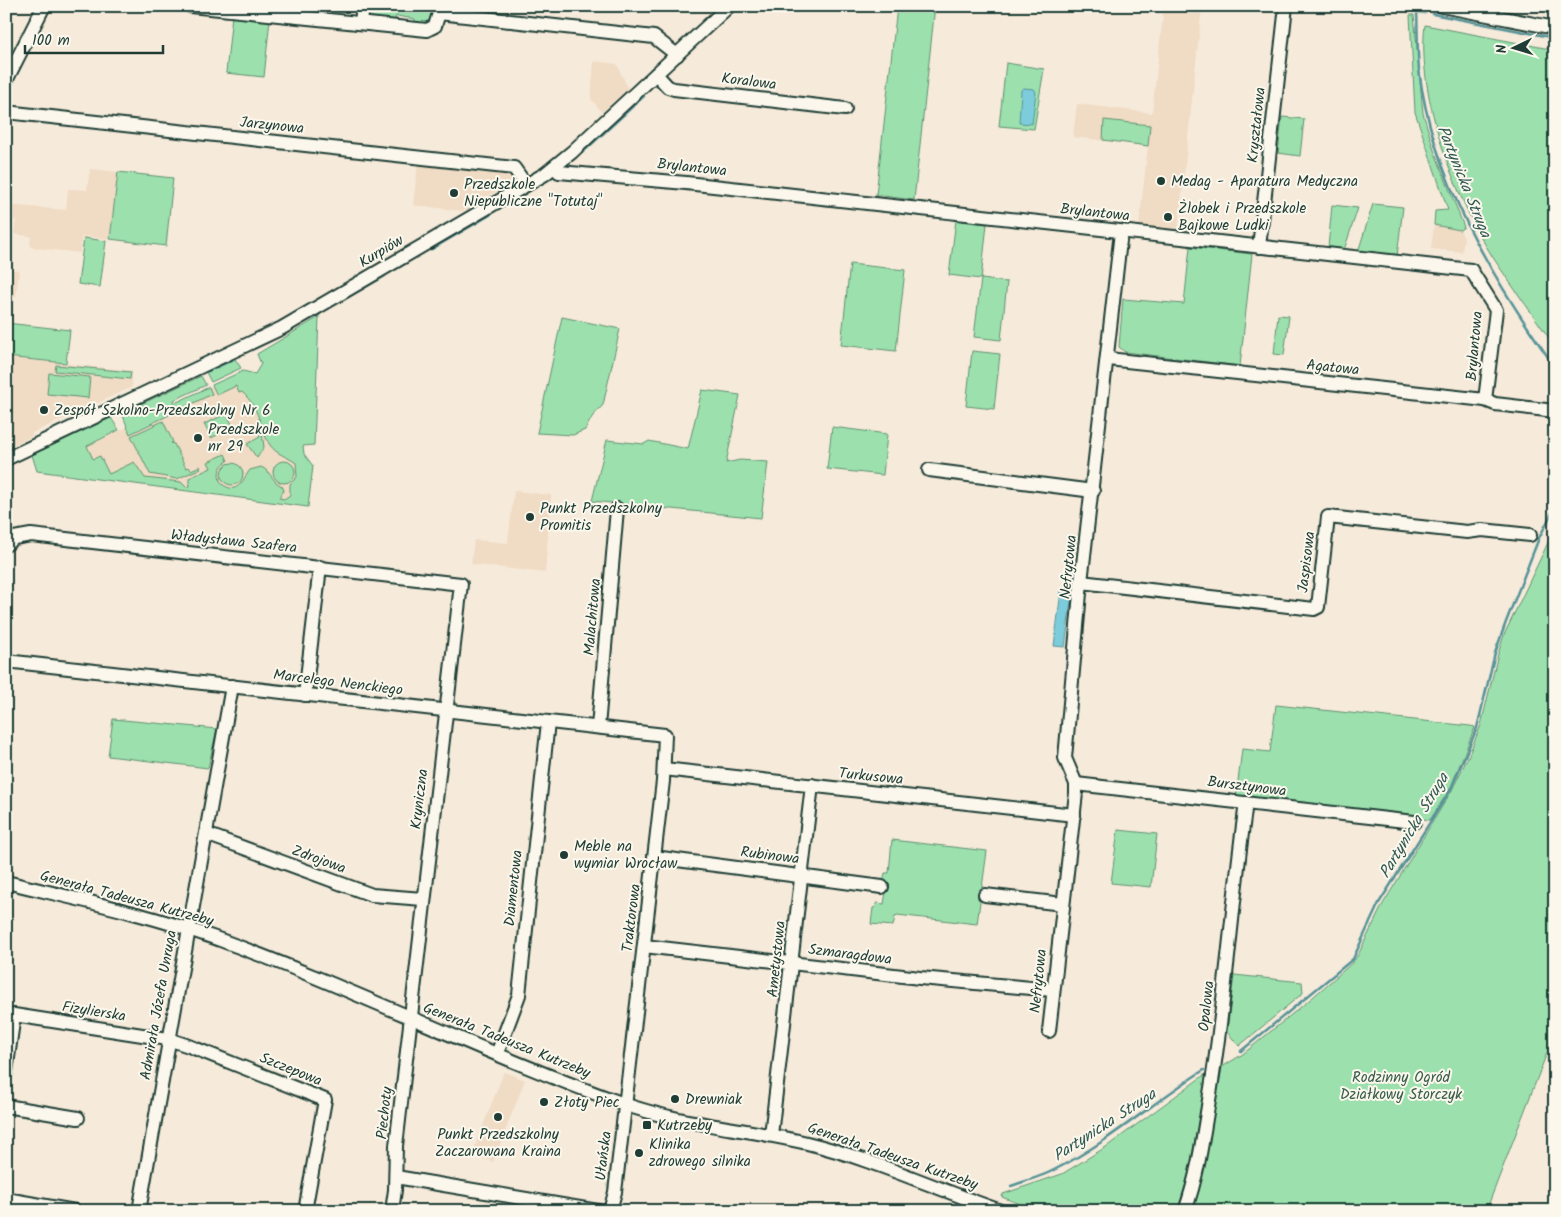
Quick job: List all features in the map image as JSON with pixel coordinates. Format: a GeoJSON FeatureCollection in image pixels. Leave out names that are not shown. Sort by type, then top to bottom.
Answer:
{"type":"FeatureCollection","features":[{"type":"Feature","properties":{"kind":"street"},"geometry":{"type":"LineString","coordinates":[[6,81],[44,6]]}},
{"type":"Feature","properties":{"kind":"street"},"geometry":{"type":"LineString","coordinates":[[190,6],[427,30],[435,26],[439,10],[654,37],[677,54]]}},
{"type":"Feature","properties":{"kind":"street"},"geometry":{"type":"LineString","coordinates":[[362,22],[363,6]]}},
{"type":"Feature","properties":{"kind":"street","name":"Kurpiów"},"geometry":{"type":"LineString","coordinates":[[6,459],[282,328],[526,185],[567,156],[729,6]]}},
{"type":"Feature","properties":{"kind":"street","name":"Kryształowa"},"geometry":{"type":"LineString","coordinates":[[1259,247],[1286,6]]}},
{"type":"Feature","properties":{"kind":"street"},"geometry":{"type":"LineString","coordinates":[[1442,6],[1555,28]]}},
{"type":"Feature","properties":{"kind":"street","name":"Koralowa"},"geometry":{"type":"LineString","coordinates":[[656,74],[668,87],[674,89],[844,109]]}},
{"type":"Feature","properties":{"kind":"street","name":"Jarzynowa"},"geometry":{"type":"LineString","coordinates":[[6,112],[514,168],[526,185]]}},
{"type":"Feature","properties":{"kind":"street"},"geometry":{"type":"LineString","coordinates":[[567,156],[578,174]]}},
{"type":"Feature","properties":{"kind":"street","name":"Brylantowa"},"geometry":{"type":"LineString","coordinates":[[554,167],[559,172],[686,183],[1472,270],[1496,310],[1485,400]]}},
{"type":"Feature","properties":{"kind":"street","name":"Nefrytowa"},"geometry":{"type":"LineString","coordinates":[[1049,1031],[1076,784],[1065,758],[1081,582],[1093,491],[1121,232]]}},
{"type":"Feature","properties":{"kind":"street","name":"Agatowa"},"geometry":{"type":"LineString","coordinates":[[1108,359],[1485,400],[1495,404],[1555,410]]}},
{"type":"Feature","properties":{"kind":"street"},"geometry":{"type":"LineString","coordinates":[[929,470],[1093,491]]}},
{"type":"Feature","properties":{"kind":"street","name":"Malachitowa"},"geometry":{"type":"LineString","coordinates":[[598,727],[617,509]]}},
{"type":"Feature","properties":{"kind":"street","name":"Jaspisowa"},"geometry":{"type":"LineString","coordinates":[[1081,582],[1314,608],[1318,607],[1328,517],[1467,532],[1482,530],[1530,535]]}},
{"type":"Feature","properties":{"kind":"street","name":"Władysława Szafera"},"geometry":{"type":"LineString","coordinates":[[6,545],[14,538],[31,535],[461,584]]}},
{"type":"Feature","properties":{"kind":"street"},"geometry":{"type":"LineString","coordinates":[[305,695],[320,567]]}},
{"type":"Feature","properties":{"kind":"street","name":"Kryniczna"},"geometry":{"type":"LineString","coordinates":[[411,1018],[423,899],[461,584]]}},
{"type":"Feature","properties":{"kind":"street","name":"Marcelego Nenckiego"},"geometry":{"type":"LineString","coordinates":[[6,661],[665,735]]}},
{"type":"Feature","properties":{"kind":"street","name":"Admirała Józefa Unruga"},"geometry":{"type":"LineString","coordinates":[[139,1211],[232,686]]}},
{"type":"Feature","properties":{"kind":"street","name":"Diamentowa"},"geometry":{"type":"LineString","coordinates":[[497,1054],[519,995],[548,722]]}},
{"type":"Feature","properties":{"kind":"street","name":"Traktorowa"},"geometry":{"type":"LineString","coordinates":[[624,1104],[664,769],[665,735]]}},
{"type":"Feature","properties":{"kind":"street","name":"Turkusowa"},"geometry":{"type":"LineString","coordinates":[[664,769],[1074,814]]}},
{"type":"Feature","properties":{"kind":"street","name":"Bursztynowa"},"geometry":{"type":"LineString","coordinates":[[1076,784],[1414,822]]}},
{"type":"Feature","properties":{"kind":"street","name":"Ametystowa"},"geometry":{"type":"LineString","coordinates":[[771,1135],[812,785]]}},
{"type":"Feature","properties":{"kind":"street","name":"Opalowa"},"geometry":{"type":"LineString","coordinates":[[1185,1211],[1200,1154],[1220,1032],[1246,803]]}},
{"type":"Feature","properties":{"kind":"street","name":"Zdrojowa"},"geometry":{"type":"LineString","coordinates":[[206,834],[372,895],[423,899]]}},
{"type":"Feature","properties":{"kind":"street","name":"Rubinowa"},"geometry":{"type":"LineString","coordinates":[[654,857],[882,887]]}},
{"type":"Feature","properties":{"kind":"street","name":"Generała Tadeusza Kutrzeby"},"geometry":{"type":"LineString","coordinates":[[6,882],[188,929],[258,955],[497,1054],[624,1104],[692,1123],[771,1135],[844,1153],[1001,1211]]}},
{"type":"Feature","properties":{"kind":"street"},"geometry":{"type":"LineString","coordinates":[[985,895],[1064,904]]}},
{"type":"Feature","properties":{"kind":"street","name":"Szmaragdowa"},"geometry":{"type":"LineString","coordinates":[[644,946],[1053,990]]}},
{"type":"Feature","properties":{"kind":"street","name":"Fizylierska"},"geometry":{"type":"LineString","coordinates":[[6,1072],[14,1015],[168,1039]]}},
{"type":"Feature","properties":{"kind":"street","name":"Piechoty"},"geometry":{"type":"LineString","coordinates":[[392,1211],[396,1177],[396,1146],[411,1018]]}},
{"type":"Feature","properties":{"kind":"street","name":"Szczepowa"},"geometry":{"type":"LineString","coordinates":[[168,1039],[325,1100],[305,1211]]}},
{"type":"Feature","properties":{"kind":"street","name":"Ułańska"},"geometry":{"type":"LineString","coordinates":[[610,1211],[615,1192],[624,1104]]}},
{"type":"Feature","properties":{"kind":"street"},"geometry":{"type":"LineString","coordinates":[[6,1106],[78,1118]]}},
{"type":"Feature","properties":{"kind":"street"},"geometry":{"type":"LineString","coordinates":[[396,1177],[598,1211]]}},
{"type":"Feature","properties":{"kind":"street"},"geometry":{"type":"LineString","coordinates":[[6,1199],[75,1211]]}},
{"type":"Feature","properties":{"kind":"shaded area"},"geometry":{"type":"Polygon","coordinates":[[[1164,6],[1202,6],[1178,230],[1139,226],[1148,146],[1073,137],[1077,104],[1152,113],[1164,6]]]}},
{"type":"Feature","properties":{"kind":"shaded area"},"geometry":{"type":"Polygon","coordinates":[[[594,61],[617,64],[628,89],[602,112],[591,99],[594,61]]]}},
{"type":"Feature","properties":{"kind":"shaded area","name":"Przedszkole Niepubliczne \"Totutaj\""},"geometry":{"type":"Polygon","coordinates":[[[418,164],[513,174],[515,180],[463,211],[413,205],[418,164]]]}},
{"type":"Feature","properties":{"kind":"shaded area"},"geometry":{"type":"Polygon","coordinates":[[[90,169],[118,172],[110,239],[82,236],[80,253],[30,247],[31,236],[14,234],[16,220],[6,219],[6,205],[66,210],[68,189],[87,190],[90,169]]]}},
{"type":"Feature","properties":{"kind":"shaded area"},"geometry":{"type":"Polygon","coordinates":[[[1434,225],[1460,230],[1464,238],[1462,252],[1431,249],[1434,225]]]}},
{"type":"Feature","properties":{"kind":"shaded area"},"geometry":{"type":"Polygon","coordinates":[[[6,270],[19,270],[16,297],[6,296],[6,270]]]}},
{"type":"Feature","properties":{"kind":"shaded area","name":"Zespół Szkolno-Przedszkolny Nr 6"},"geometry":{"type":"Polygon","coordinates":[[[6,357],[132,371],[132,387],[32,433],[32,436],[6,449],[6,357]]]}},
{"type":"Feature","properties":{"kind":"shaded area","name":"Przedszkole nr 29"},"geometry":{"type":"Polygon","coordinates":[[[243,371],[313,466],[308,507],[37,471],[243,371]]]}},
{"type":"Feature","properties":{"kind":"shaded area","name":"Punkt Przedszkolny Promitis"},"geometry":{"type":"Polygon","coordinates":[[[514,491],[551,495],[545,573],[471,564],[474,540],[508,543],[514,491]]]}},
{"type":"Feature","properties":{"kind":"shaded area","name":"Punkt Przedszkolny Zaczarowana Kraina"},"geometry":{"type":"Polygon","coordinates":[[[504,1072],[525,1080],[493,1162],[472,1154],[504,1072]]]}},
{"type":"Feature","properties":{"kind":"green space"},"geometry":{"type":"Polygon","coordinates":[[[367,6],[433,6],[435,12],[428,23],[415,25],[415,19],[396,16],[395,23],[377,19],[371,15],[367,6]]]}},
{"type":"Feature","properties":{"kind":"green space"},"geometry":{"type":"Polygon","coordinates":[[[923,6],[935,6],[914,200],[876,195],[897,7],[923,11],[923,6]]]}},
{"type":"Feature","properties":{"kind":"green space"},"geometry":{"type":"Polygon","coordinates":[[[232,15],[270,19],[264,77],[226,73],[232,15]]]}},
{"type":"Feature","properties":{"kind":"green space"},"geometry":{"type":"Polygon","coordinates":[[[1410,15],[1414,15],[1423,113],[1434,150],[1464,227],[1460,230],[1434,225],[1435,211],[1448,210],[1415,112],[1410,15]]]}},
{"type":"Feature","properties":{"kind":"green space"},"geometry":{"type":"Polygon","coordinates":[[[1425,25],[1555,50],[1555,347],[1481,238],[1454,180],[1433,116],[1427,84],[1424,53],[1425,25]]]}},
{"type":"Feature","properties":{"kind":"green space"},"geometry":{"type":"Polygon","coordinates":[[[1006,63],[1044,69],[1034,129],[999,126],[1006,63]]]}},
{"type":"Feature","properties":{"kind":"green space"},"geometry":{"type":"Polygon","coordinates":[[[1282,117],[1304,119],[1300,156],[1278,153],[1282,117]]]}},
{"type":"Feature","properties":{"kind":"green space"},"geometry":{"type":"Polygon","coordinates":[[[1104,120],[1150,125],[1148,146],[1103,140],[1104,120]]]}},
{"type":"Feature","properties":{"kind":"green space"},"geometry":{"type":"Polygon","coordinates":[[[118,172],[173,178],[166,246],[110,239],[118,172]]]}},
{"type":"Feature","properties":{"kind":"green space"},"geometry":{"type":"Polygon","coordinates":[[[1373,204],[1403,207],[1397,256],[1358,252],[1373,204]]]}},
{"type":"Feature","properties":{"kind":"green space"},"geometry":{"type":"Polygon","coordinates":[[[1332,205],[1358,208],[1344,250],[1328,248],[1332,205]]]}},
{"type":"Feature","properties":{"kind":"green space"},"geometry":{"type":"Polygon","coordinates":[[[956,220],[987,224],[981,279],[949,275],[956,220]]]}},
{"type":"Feature","properties":{"kind":"green space"},"geometry":{"type":"Polygon","coordinates":[[[84,238],[106,241],[100,287],[78,284],[84,238]]]}},
{"type":"Feature","properties":{"kind":"green space"},"geometry":{"type":"Polygon","coordinates":[[[1190,247],[1252,254],[1240,366],[1125,352],[1119,347],[1123,299],[1184,304],[1190,247]]]}},
{"type":"Feature","properties":{"kind":"green space"},"geometry":{"type":"Polygon","coordinates":[[[850,264],[905,270],[896,351],[841,345],[850,264]]]}},
{"type":"Feature","properties":{"kind":"green space"},"geometry":{"type":"Polygon","coordinates":[[[981,279],[1007,282],[1001,340],[974,337],[981,279]]]}},
{"type":"Feature","properties":{"kind":"green space"},"geometry":{"type":"Polygon","coordinates":[[[1278,315],[1289,316],[1284,355],[1274,354],[1278,315]]]}},
{"type":"Feature","properties":{"kind":"green space"},"geometry":{"type":"Polygon","coordinates":[[[319,317],[314,445],[303,446],[304,454],[313,466],[308,507],[37,471],[32,455],[111,418],[119,430],[87,446],[93,459],[100,456],[109,474],[134,462],[145,478],[181,482],[186,487],[190,486],[189,478],[211,468],[208,462],[225,454],[228,461],[219,471],[219,478],[222,484],[227,487],[236,487],[250,470],[261,467],[282,486],[284,490],[279,498],[284,499],[290,495],[290,484],[297,477],[296,463],[276,451],[270,445],[253,405],[242,392],[239,393],[236,386],[217,395],[212,385],[243,371],[255,374],[261,364],[257,354],[319,317]]]}},
{"type":"Feature","properties":{"kind":"green space"},"geometry":{"type":"Polygon","coordinates":[[[562,317],[620,329],[603,405],[592,417],[585,430],[573,435],[537,433],[562,317]]]}},
{"type":"Feature","properties":{"kind":"green space"},"geometry":{"type":"Polygon","coordinates":[[[6,323],[70,330],[66,363],[6,357],[6,323]]]}},
{"type":"Feature","properties":{"kind":"green space"},"geometry":{"type":"Polygon","coordinates":[[[972,351],[1000,354],[994,409],[966,406],[972,351]]]}},
{"type":"Feature","properties":{"kind":"green space"},"geometry":{"type":"Polygon","coordinates":[[[233,356],[241,368],[211,382],[205,370],[233,356]]]}},
{"type":"Feature","properties":{"kind":"green space"},"geometry":{"type":"Polygon","coordinates":[[[56,365],[131,372],[130,379],[55,371],[56,365]]]}},
{"type":"Feature","properties":{"kind":"green space"},"geometry":{"type":"Polygon","coordinates":[[[49,373],[90,377],[88,398],[47,394],[49,373]]]}},
{"type":"Feature","properties":{"kind":"green space"},"geometry":{"type":"Polygon","coordinates":[[[201,376],[206,385],[174,400],[175,403],[209,387],[212,394],[130,434],[122,413],[201,376]]]}},
{"type":"Feature","properties":{"kind":"green space"},"geometry":{"type":"Polygon","coordinates":[[[702,390],[740,395],[726,463],[740,460],[768,462],[761,518],[592,501],[607,440],[644,444],[649,441],[688,449],[702,390]]]}},
{"type":"Feature","properties":{"kind":"green space"},"geometry":{"type":"Polygon","coordinates":[[[226,414],[234,427],[211,438],[204,424],[226,414]]]}},
{"type":"Feature","properties":{"kind":"green space"},"geometry":{"type":"Polygon","coordinates":[[[163,421],[173,442],[171,443],[174,444],[186,468],[189,467],[191,470],[200,466],[201,468],[177,479],[150,474],[131,436],[163,421]]]}},
{"type":"Feature","properties":{"kind":"green space"},"geometry":{"type":"Polygon","coordinates":[[[261,426],[264,447],[257,458],[247,444],[260,437],[257,428],[261,426]]]}},
{"type":"Feature","properties":{"kind":"green space"},"geometry":{"type":"Polygon","coordinates":[[[832,427],[887,434],[883,475],[827,469],[832,427]]]}},
{"type":"Feature","properties":{"kind":"green space"},"geometry":{"type":"Polygon","coordinates":[[[284,461],[292,464],[295,472],[292,480],[284,483],[276,480],[273,472],[276,464],[284,461]]]}},
{"type":"Feature","properties":{"kind":"green space"},"geometry":{"type":"Polygon","coordinates":[[[232,463],[240,466],[243,474],[240,482],[232,485],[224,482],[221,474],[224,466],[232,463]]]}},
{"type":"Feature","properties":{"kind":"green space","name":"Rodzinny Ogród Działkowy Storczyk"},"geometry":{"type":"Polygon","coordinates":[[[1555,528],[1555,1032],[1486,1211],[1192,1211],[1199,1191],[1222,1067],[1243,1054],[1313,997],[1352,963],[1358,955],[1383,904],[1452,790],[1468,757],[1481,725],[1504,635],[1555,528]]]}},
{"type":"Feature","properties":{"kind":"green space"},"geometry":{"type":"Polygon","coordinates":[[[1276,705],[1475,727],[1450,789],[1430,820],[1236,798],[1242,749],[1270,752],[1276,705]]]}},
{"type":"Feature","properties":{"kind":"green space"},"geometry":{"type":"Polygon","coordinates":[[[113,719],[217,729],[208,768],[108,756],[113,719]]]}},
{"type":"Feature","properties":{"kind":"green space"},"geometry":{"type":"Polygon","coordinates":[[[1118,830],[1157,834],[1151,887],[1111,883],[1118,830]]]}},
{"type":"Feature","properties":{"kind":"green space"},"geometry":{"type":"Polygon","coordinates":[[[892,840],[987,851],[977,924],[897,915],[893,926],[871,924],[873,908],[876,907],[877,903],[884,904],[887,886],[883,882],[885,873],[889,873],[892,840]]]}},
{"type":"Feature","properties":{"kind":"green space"},"geometry":{"type":"Polygon","coordinates":[[[1234,975],[1302,982],[1303,993],[1239,1046],[1227,1032],[1234,975]]]}},
{"type":"Feature","properties":{"kind":"green space"},"geometry":{"type":"Polygon","coordinates":[[[1207,1073],[1188,1179],[1177,1211],[1038,1211],[1002,1197],[1003,1194],[1062,1174],[1106,1147],[1207,1073]]]}},
{"type":"Feature","properties":{"kind":"water"},"geometry":{"type":"Polygon","coordinates":[[[1024,88],[1034,89],[1036,92],[1032,124],[1019,123],[1021,90],[1024,88]]]}},
{"type":"Feature","properties":{"kind":"water"},"geometry":{"type":"Polygon","coordinates":[[[1061,591],[1072,593],[1065,647],[1054,646],[1061,591]]]}},
{"type":"Feature","properties":{"kind":"waterway","name":"Partynicka Struga"},"geometry":{"type":"LineString","coordinates":[[1425,13],[1417,12],[1419,69],[1426,110],[1451,188],[1468,226],[1488,263],[1555,367]]}},
{"type":"Feature","properties":{"kind":"waterway"},"geometry":{"type":"LineString","coordinates":[[1433,14],[1555,38]]}},
{"type":"Feature","properties":{"kind":"waterway"},"geometry":{"type":"LineString","coordinates":[[583,152],[644,96]]}},
{"type":"Feature","properties":{"kind":"waterway"},"geometry":{"type":"LineString","coordinates":[[512,201],[553,176]]}},
{"type":"Feature","properties":{"kind":"waterway"},"geometry":{"type":"LineString","coordinates":[[432,249],[490,215]]}},
{"type":"Feature","properties":{"kind":"waterway"},"geometry":{"type":"LineString","coordinates":[[394,270],[408,262]]}},
{"type":"Feature","properties":{"kind":"waterway"},"geometry":{"type":"LineString","coordinates":[[338,303],[385,276]]}},
{"type":"Feature","properties":{"kind":"waterway"},"geometry":{"type":"LineString","coordinates":[[302,323],[319,315]]}},
{"type":"Feature","properties":{"kind":"waterway"},"geometry":{"type":"LineString","coordinates":[[244,353],[269,341]]}},
{"type":"Feature","properties":{"kind":"waterway"},"geometry":{"type":"LineString","coordinates":[[208,371],[232,360]]}},
{"type":"Feature","properties":{"kind":"waterway","name":"Partynicka Struga"},"geometry":{"type":"LineString","coordinates":[[1241,1051],[1353,959],[1379,903],[1451,789],[1477,728],[1495,653],[1506,622],[1539,538],[1555,507]]}},
{"type":"Feature","properties":{"kind":"waterway","name":"Partynicka Struga"},"geometry":{"type":"LineString","coordinates":[[1011,1186],[1044,1175],[1074,1159],[1112,1135],[1204,1070]]}},
{"type":"Feature","properties":{"kind":"waterway","name":"Partynicka Struga"},"geometry":{"type":"LineString","coordinates":[[939,1211],[957,1204],[972,1209]]}},
{"type":"Feature","properties":{"kind":"place","name":"Medag - Aparatura Medyczna"},"geometry":{"type":"Point","coordinates":[1161,181]}},
{"type":"Feature","properties":{"kind":"place","name":"Przedszkole Niepubliczne \"Totutaj\""},"geometry":{"type":"Point","coordinates":[454,193]}},
{"type":"Feature","properties":{"kind":"place","name":"Żlobek i Przedszkole Bajkowe Ludki"},"geometry":{"type":"Point","coordinates":[1168,217]}},
{"type":"Feature","properties":{"kind":"place","name":"Zespół Szkolno-Przedszkolny Nr 6"},"geometry":{"type":"Point","coordinates":[44,410]}},
{"type":"Feature","properties":{"kind":"place","name":"Przedszkole nr 29"},"geometry":{"type":"Point","coordinates":[198,438]}},
{"type":"Feature","properties":{"kind":"place","name":"Punkt Przedszkolny Promitis"},"geometry":{"type":"Point","coordinates":[530,517]}},
{"type":"Feature","properties":{"kind":"place","name":"Meble na wymiar Wrocław"},"geometry":{"type":"Point","coordinates":[564,855]}},
{"type":"Feature","properties":{"kind":"place","name":"Drewniak"},"geometry":{"type":"Point","coordinates":[675,1099]}},
{"type":"Feature","properties":{"kind":"place","name":"Złoty Piec"},"geometry":{"type":"Point","coordinates":[544,1102]}},
{"type":"Feature","properties":{"kind":"place","name":"Punkt Przedszkolny Zaczarowana Kraina"},"geometry":{"type":"Point","coordinates":[498,1117]}},
{"type":"Feature","properties":{"kind":"place","name":"Kutrzeby"},"geometry":{"type":"Point","coordinates":[647,1125]}},
{"type":"Feature","properties":{"kind":"place","name":"Klinika zdrowego silnika"},"geometry":{"type":"Point","coordinates":[639,1153]}}]}
